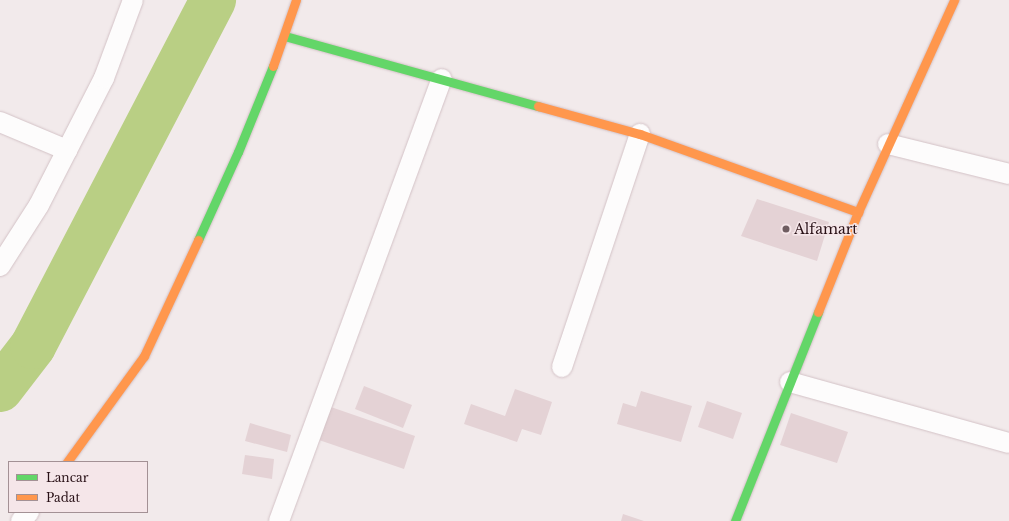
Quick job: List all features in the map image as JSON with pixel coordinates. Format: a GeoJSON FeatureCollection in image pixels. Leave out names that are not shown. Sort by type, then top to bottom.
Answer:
{"type":"FeatureCollection","features":[{"type":"Feature","properties":{"kind":"street"},"geometry":{"type":"LineString","coordinates":[[0,266],[39,205],[104,78],[133,0]]}},
{"type":"Feature","properties":{"kind":"street"},"geometry":{"type":"LineString","coordinates":[[68,461],[144,356],[238,152],[285,36],[296,0]]}},
{"type":"Feature","properties":{"kind":"street"},"geometry":{"type":"LineString","coordinates":[[736,521],[858,212],[954,0]]}},
{"type":"Feature","properties":{"kind":"street"},"geometry":{"type":"LineString","coordinates":[[285,36],[640,134],[858,212]]}},
{"type":"Feature","properties":{"kind":"street"},"geometry":{"type":"LineString","coordinates":[[279,521],[442,79]]}},
{"type":"Feature","properties":{"kind":"street"},"geometry":{"type":"LineString","coordinates":[[0,122],[67,150]]}},
{"type":"Feature","properties":{"kind":"street"},"geometry":{"type":"LineString","coordinates":[[562,367],[640,134]]}},
{"type":"Feature","properties":{"kind":"street"},"geometry":{"type":"LineString","coordinates":[[888,144],[1009,174]]}},
{"type":"Feature","properties":{"kind":"street"},"geometry":{"type":"LineString","coordinates":[[790,382],[1009,443]]}},
{"type":"Feature","properties":{"kind":"street"},"geometry":{"type":"LineString","coordinates":[[21,521],[28,513]]}},
{"type":"Feature","properties":{"kind":"building","name":"Alfamart"},"geometry":{"type":"Polygon","coordinates":[[[757,199],[829,222],[817,261],[741,236],[757,199]]]}},
{"type":"Feature","properties":{"kind":"building"},"geometry":{"type":"Polygon","coordinates":[[[364,386],[412,405],[403,428],[355,409],[364,386]]]}},
{"type":"Feature","properties":{"kind":"building"},"geometry":{"type":"Polygon","coordinates":[[[515,389],[552,402],[541,435],[522,429],[517,442],[464,424],[471,404],[505,416],[515,389]]]}},
{"type":"Feature","properties":{"kind":"building"},"geometry":{"type":"Polygon","coordinates":[[[641,391],[692,406],[681,442],[617,424],[623,403],[636,407],[641,391]]]}},
{"type":"Feature","properties":{"kind":"building"},"geometry":{"type":"Polygon","coordinates":[[[707,401],[742,413],[733,439],[698,427],[707,401]]]}},
{"type":"Feature","properties":{"kind":"building"},"geometry":{"type":"Polygon","coordinates":[[[328,406],[415,436],[404,469],[316,439],[328,406]]]}},
{"type":"Feature","properties":{"kind":"building"},"geometry":{"type":"Polygon","coordinates":[[[791,413],[848,432],[837,463],[780,445],[791,413]]]}},
{"type":"Feature","properties":{"kind":"building"},"geometry":{"type":"Polygon","coordinates":[[[250,423],[291,435],[287,452],[245,441],[250,423]]]}},
{"type":"Feature","properties":{"kind":"building"},"geometry":{"type":"Polygon","coordinates":[[[245,455],[274,459],[272,479],[242,474],[245,455]]]}},
{"type":"Feature","properties":{"kind":"building"},"geometry":{"type":"Polygon","coordinates":[[[623,514],[644,521],[621,521],[623,514]]]}},
{"type":"Feature","properties":{"kind":"waterway"},"geometry":{"type":"LineString","coordinates":[[0,389],[33,346],[213,0]]}},
{"type":"Feature","properties":{"kind":"traffic: fast"},"geometry":{"type":"LineString","coordinates":[[285,36],[538,106]]}},
{"type":"Feature","properties":{"kind":"traffic: fast"},"geometry":{"type":"LineString","coordinates":[[198,240],[238,152],[273,66]]}},
{"type":"Feature","properties":{"kind":"traffic: fast"},"geometry":{"type":"LineString","coordinates":[[735,521],[818,312]]}},
{"type":"Feature","properties":{"kind":"traffic: slow"},"geometry":{"type":"LineString","coordinates":[[273,66],[296,0]]}},
{"type":"Feature","properties":{"kind":"traffic: slow"},"geometry":{"type":"LineString","coordinates":[[818,312],[858,212],[954,0]]}},
{"type":"Feature","properties":{"kind":"traffic: slow"},"geometry":{"type":"LineString","coordinates":[[538,106],[640,134],[858,212]]}},
{"type":"Feature","properties":{"kind":"traffic: slow"},"geometry":{"type":"LineString","coordinates":[[68,461],[144,356],[198,240]]}},
{"type":"Feature","properties":{"kind":"place","name":"Alfamart"},"geometry":{"type":"Point","coordinates":[786,229]}}]}
